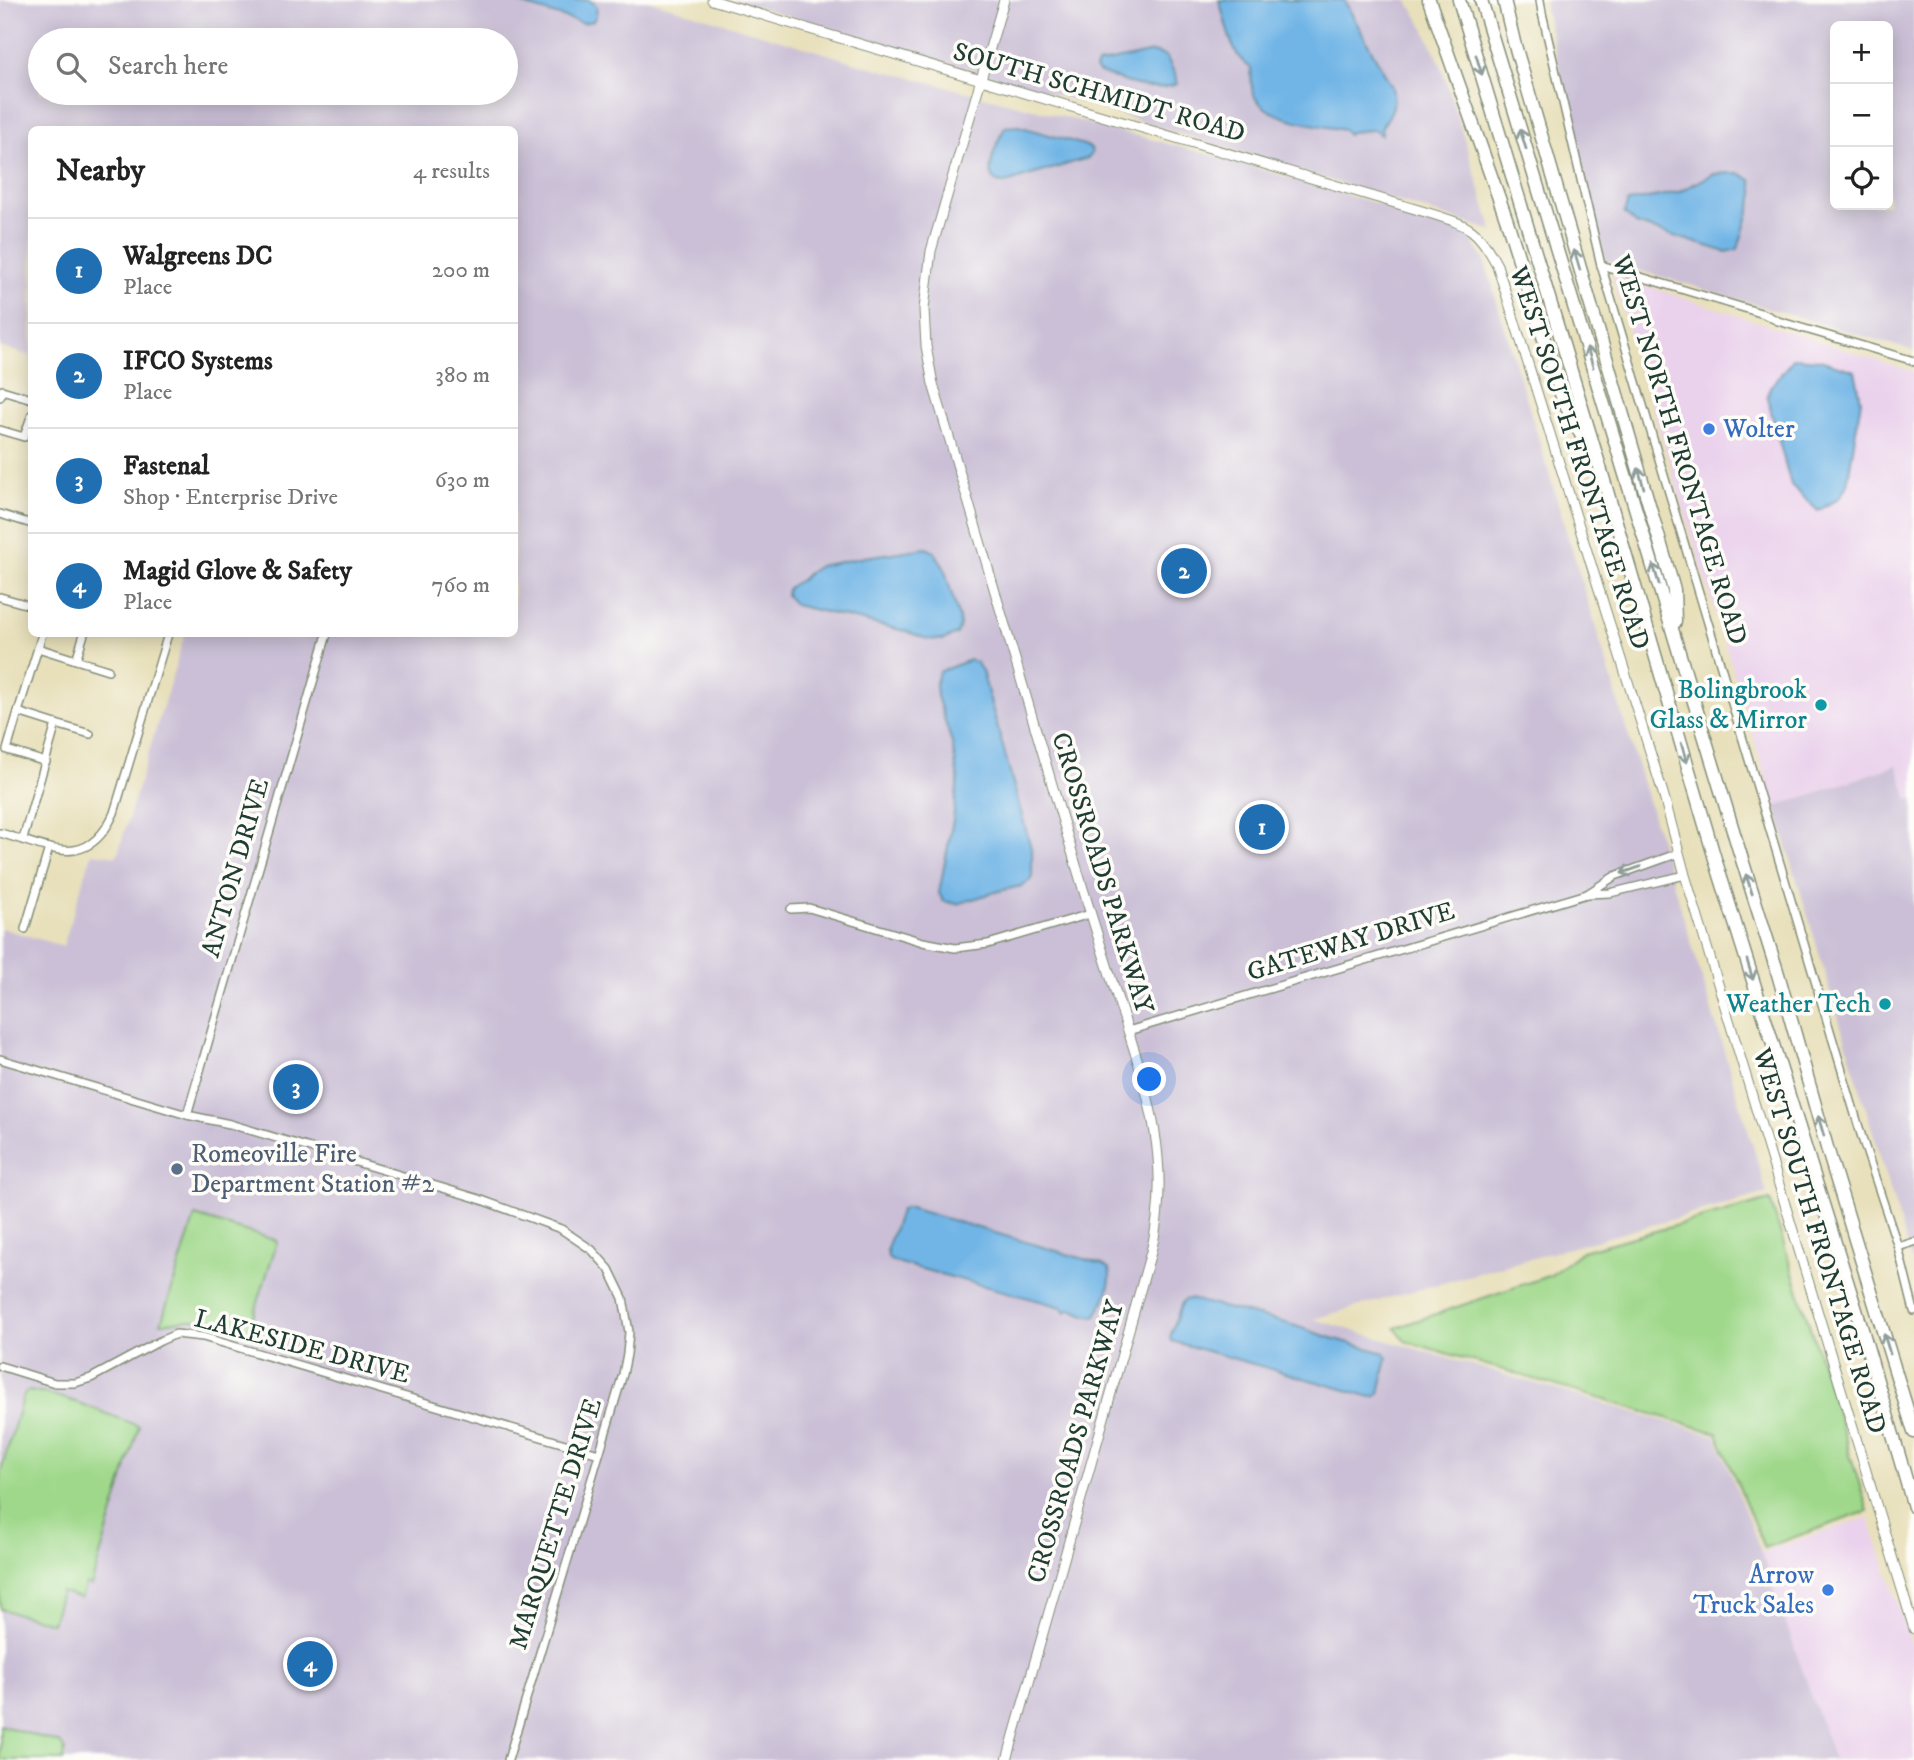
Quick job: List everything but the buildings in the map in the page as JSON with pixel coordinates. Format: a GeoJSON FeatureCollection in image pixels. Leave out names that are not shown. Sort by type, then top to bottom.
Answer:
{"type":"FeatureCollection","features":[{"type":"Feature","properties":{"kind":"highway"},"geometry":{"type":"LineString","coordinates":[[1429,0],[1507,221],[1563,400],[1602,474]]}},
{"type":"Feature","properties":{"kind":"highway"},"geometry":{"type":"LineString","coordinates":[[1459,0],[1715,859],[1857,1314],[1914,1507]]}},
{"type":"Feature","properties":{"kind":"highway"},"geometry":{"type":"LineString","coordinates":[[1481,0],[1778,974],[1828,1151],[1914,1432]]}},
{"type":"Feature","properties":{"kind":"highway"},"geometry":{"type":"LineString","coordinates":[[1504,0],[1674,590],[1676,640]]}},
{"type":"Feature","properties":{"kind":"street","name":"SOUTH SCHMIDT ROAD"},"geometry":{"type":"LineString","coordinates":[[712,0],[1432,214],[1473,230]]}},
{"type":"Feature","properties":{"kind":"street","name":"CROSSROADS PARKWAY"},"geometry":{"type":"LineString","coordinates":[[1004,0],[931,250],[924,309],[926,346],[933,384],[1090,914],[1147,1090],[1160,1165],[1156,1232],[1007,1760]]}},
{"type":"Feature","properties":{"kind":"street","name":"WEST NORTH FRONTAGE ROAD"},"geometry":{"type":"LineString","coordinates":[[1540,0],[1601,265],[1856,1118],[1898,1247],[1914,1311]]}},
{"type":"Feature","properties":{"kind":"street","name":"WEST SOUTH FRONTAGE ROAD"},"geometry":{"type":"LineString","coordinates":[[1473,230],[1484,242],[1497,265],[1663,793],[1685,875],[1914,1629]]}},
{"type":"Feature","properties":{"kind":"street"},"geometry":{"type":"LineString","coordinates":[[1601,265],[1764,314],[1778,321],[1914,360]]}},
{"type":"Feature","properties":{"kind":"street"},"geometry":{"type":"LineString","coordinates":[[1,392],[28,398]]}},
{"type":"Feature","properties":{"kind":"street"},"geometry":{"type":"LineString","coordinates":[[0,430],[28,438]]}},
{"type":"Feature","properties":{"kind":"street"},"geometry":{"type":"LineString","coordinates":[[0,514],[28,523]]}},
{"type":"Feature","properties":{"kind":"street"},"geometry":{"type":"LineString","coordinates":[[0,597],[28,605]]}},
{"type":"Feature","properties":{"kind":"street"},"geometry":{"type":"LineString","coordinates":[[41,637],[18,712],[3,749],[46,762]]}},
{"type":"Feature","properties":{"kind":"street"},"geometry":{"type":"LineString","coordinates":[[76,660],[83,637]]}},
{"type":"Feature","properties":{"kind":"street"},"geometry":{"type":"LineString","coordinates":[[0,833],[48,848],[67,850],[83,849],[107,829],[167,637]]}},
{"type":"Feature","properties":{"kind":"street","name":"ANTON DRIVE"},"geometry":{"type":"LineString","coordinates":[[187,1115],[326,637]]}},
{"type":"Feature","properties":{"kind":"street"},"geometry":{"type":"LineString","coordinates":[[38,648],[108,670]]}},
{"type":"Feature","properties":{"kind":"street"},"geometry":{"type":"LineString","coordinates":[[18,712],[90,734]]}},
{"type":"Feature","properties":{"kind":"street"},"geometry":{"type":"LineString","coordinates":[[23,839],[56,723]]}},
{"type":"Feature","properties":{"kind":"street"},"geometry":{"type":"LineString","coordinates":[[25,929],[48,848]]}},
{"type":"Feature","properties":{"kind":"street","name":"GATEWAY DRIVE"},"geometry":{"type":"LineString","coordinates":[[1587,894],[1615,876],[1679,853]]}},
{"type":"Feature","properties":{"kind":"street","name":"GATEWAY DRIVE"},"geometry":{"type":"LineString","coordinates":[[1128,1031],[1587,894],[1610,893],[1685,875]]}},
{"type":"Feature","properties":{"kind":"street"},"geometry":{"type":"LineString","coordinates":[[791,909],[809,908],[923,942],[955,948],[988,944],[1090,914]]}},
{"type":"Feature","properties":{"kind":"street","name":"MARQUETTE DRIVE"},"geometry":{"type":"LineString","coordinates":[[0,1059],[187,1115],[230,1124],[541,1220],[561,1229],[592,1250],[609,1269],[623,1297],[629,1332],[627,1354],[508,1760]]}},
{"type":"Feature","properties":{"kind":"street"},"geometry":{"type":"LineString","coordinates":[[1898,1247],[1914,1242]]}},
{"type":"Feature","properties":{"kind":"street","name":"LAKESIDE DRIVE"},"geometry":{"type":"LineString","coordinates":[[0,1366],[55,1382],[75,1383],[91,1378],[176,1334],[203,1337],[598,1454]]}},
{"type":"Feature","properties":{"kind":"shaded area"},"geometry":{"type":"Polygon","coordinates":[[[0,0],[647,0],[874,68],[1223,158],[1418,216],[1467,234],[1484,259],[1767,1193],[1313,1319],[1716,1436],[1761,1552],[1834,1760],[0,1760],[0,928],[63,946],[92,853],[117,856],[184,637],[518,637],[518,126],[28,126],[28,355],[0,347],[0,0]]]}},
{"type":"Feature","properties":{"kind":"shaded area"},"geometry":{"type":"Polygon","coordinates":[[[734,0],[1407,0],[1421,22],[1441,65],[1493,231],[992,75],[734,0]]]}},
{"type":"Feature","properties":{"kind":"shaded area"},"geometry":{"type":"Polygon","coordinates":[[[1545,0],[1914,0],[1914,351],[1605,260],[1545,0]]]}},
{"type":"Feature","properties":{"kind":"shaded area"},"geometry":{"type":"Polygon","coordinates":[[[1612,275],[1914,372],[1914,798],[1908,800],[1897,765],[1775,807],[1612,275]]]}},
{"type":"Feature","properties":{"kind":"shaded area"},"geometry":{"type":"Polygon","coordinates":[[[1897,765],[1908,799],[1914,798],[1914,1268],[1775,807],[1897,765]]]}},
{"type":"Feature","properties":{"kind":"shaded area"},"geometry":{"type":"Polygon","coordinates":[[[1869,1517],[1914,1653],[1914,1760],[1834,1760],[1761,1552],[1869,1517]]]}},
{"type":"Feature","properties":{"kind":"green space"},"geometry":{"type":"Polygon","coordinates":[[[1770,1200],[1868,1511],[1764,1548],[1717,1433],[1405,1341],[1395,1328],[1551,1275],[1582,1251],[1770,1200]]]}},
{"type":"Feature","properties":{"kind":"green space"},"geometry":{"type":"Polygon","coordinates":[[[195,1216],[277,1242],[248,1334],[201,1320],[161,1323],[195,1216]]]}},
{"type":"Feature","properties":{"kind":"green space"},"geometry":{"type":"Polygon","coordinates":[[[27,1391],[69,1400],[139,1426],[91,1586],[86,1584],[81,1598],[61,1592],[52,1623],[0,1609],[0,1474],[23,1396],[27,1391]]]}},
{"type":"Feature","properties":{"kind":"green space"},"geometry":{"type":"Polygon","coordinates":[[[0,1725],[60,1743],[65,1750],[63,1760],[0,1760],[0,1725]]]}},
{"type":"Feature","properties":{"kind":"water"},"geometry":{"type":"Polygon","coordinates":[[[508,0],[589,0],[597,6],[596,16],[593,21],[582,23],[508,0]]]}},
{"type":"Feature","properties":{"kind":"water"},"geometry":{"type":"Polygon","coordinates":[[[1219,0],[1344,0],[1392,87],[1393,105],[1381,128],[1381,135],[1375,130],[1348,134],[1344,130],[1294,120],[1269,110],[1260,103],[1253,92],[1251,68],[1233,47],[1219,0]]]}},
{"type":"Feature","properties":{"kind":"water"},"geometry":{"type":"Polygon","coordinates":[[[1153,52],[1166,56],[1177,84],[1147,87],[1117,79],[1095,69],[1097,64],[1153,52]]]}},
{"type":"Feature","properties":{"kind":"water"},"geometry":{"type":"Polygon","coordinates":[[[1018,126],[1084,145],[1091,148],[1092,154],[1088,158],[1011,182],[995,181],[991,168],[999,140],[1005,127],[1018,126]]]}},
{"type":"Feature","properties":{"kind":"water"},"geometry":{"type":"Polygon","coordinates":[[[1739,173],[1751,180],[1754,195],[1738,249],[1726,252],[1636,224],[1624,213],[1628,202],[1679,192],[1713,174],[1739,173]]]}},
{"type":"Feature","properties":{"kind":"water"},"geometry":{"type":"Polygon","coordinates":[[[1794,358],[1820,360],[1855,371],[1861,400],[1847,485],[1840,497],[1818,511],[1791,485],[1767,397],[1771,386],[1794,358]]]}},
{"type":"Feature","properties":{"kind":"water"},"geometry":{"type":"Polygon","coordinates":[[[926,548],[935,552],[944,568],[959,618],[957,634],[943,640],[927,639],[905,631],[795,605],[786,595],[787,589],[819,566],[926,548]]]}},
{"type":"Feature","properties":{"kind":"water"},"geometry":{"type":"Polygon","coordinates":[[[969,660],[976,662],[982,671],[1032,852],[1032,879],[1021,886],[957,904],[943,901],[939,893],[958,779],[952,743],[937,696],[936,683],[939,672],[969,660]]]}},
{"type":"Feature","properties":{"kind":"water"},"geometry":{"type":"Polygon","coordinates":[[[904,1208],[1101,1264],[1109,1269],[1110,1274],[1109,1287],[1102,1306],[1095,1316],[1070,1309],[1066,1312],[1062,1307],[892,1261],[888,1258],[887,1249],[900,1211],[904,1208]]]}},
{"type":"Feature","properties":{"kind":"water"},"geometry":{"type":"Polygon","coordinates":[[[1190,1299],[1286,1323],[1385,1353],[1387,1358],[1379,1393],[1371,1397],[1171,1341],[1181,1305],[1184,1300],[1190,1299]]]}},
{"type":"Feature","properties":{"kind":"place","name":"Wolter"},"geometry":{"type":"Point","coordinates":[1709,429]}},
{"type":"Feature","properties":{"kind":"place","name":"IFCO Systems"},"geometry":{"type":"Point","coordinates":[1184,571]}},
{"type":"Feature","properties":{"kind":"place","name":"Bolingbrook Glass & Mirror"},"geometry":{"type":"Point","coordinates":[1821,705]}},
{"type":"Feature","properties":{"kind":"place","name":"Walgreens DC"},"geometry":{"type":"Point","coordinates":[1262,827]}},
{"type":"Feature","properties":{"kind":"place","name":"Weather Tech"},"geometry":{"type":"Point","coordinates":[1885,1004]}},
{"type":"Feature","properties":{"kind":"place","name":"Fastenal"},"geometry":{"type":"Point","coordinates":[296,1087]}},
{"type":"Feature","properties":{"kind":"place","name":"Romeoville Fire Department Station #2"},"geometry":{"type":"Point","coordinates":[177,1169]}},
{"type":"Feature","properties":{"kind":"place","name":"Arrow Truck Sales"},"geometry":{"type":"Point","coordinates":[1828,1590]}},
{"type":"Feature","properties":{"kind":"place","name":"Magid Glove & Safety"},"geometry":{"type":"Point","coordinates":[310,1664]}}]}
